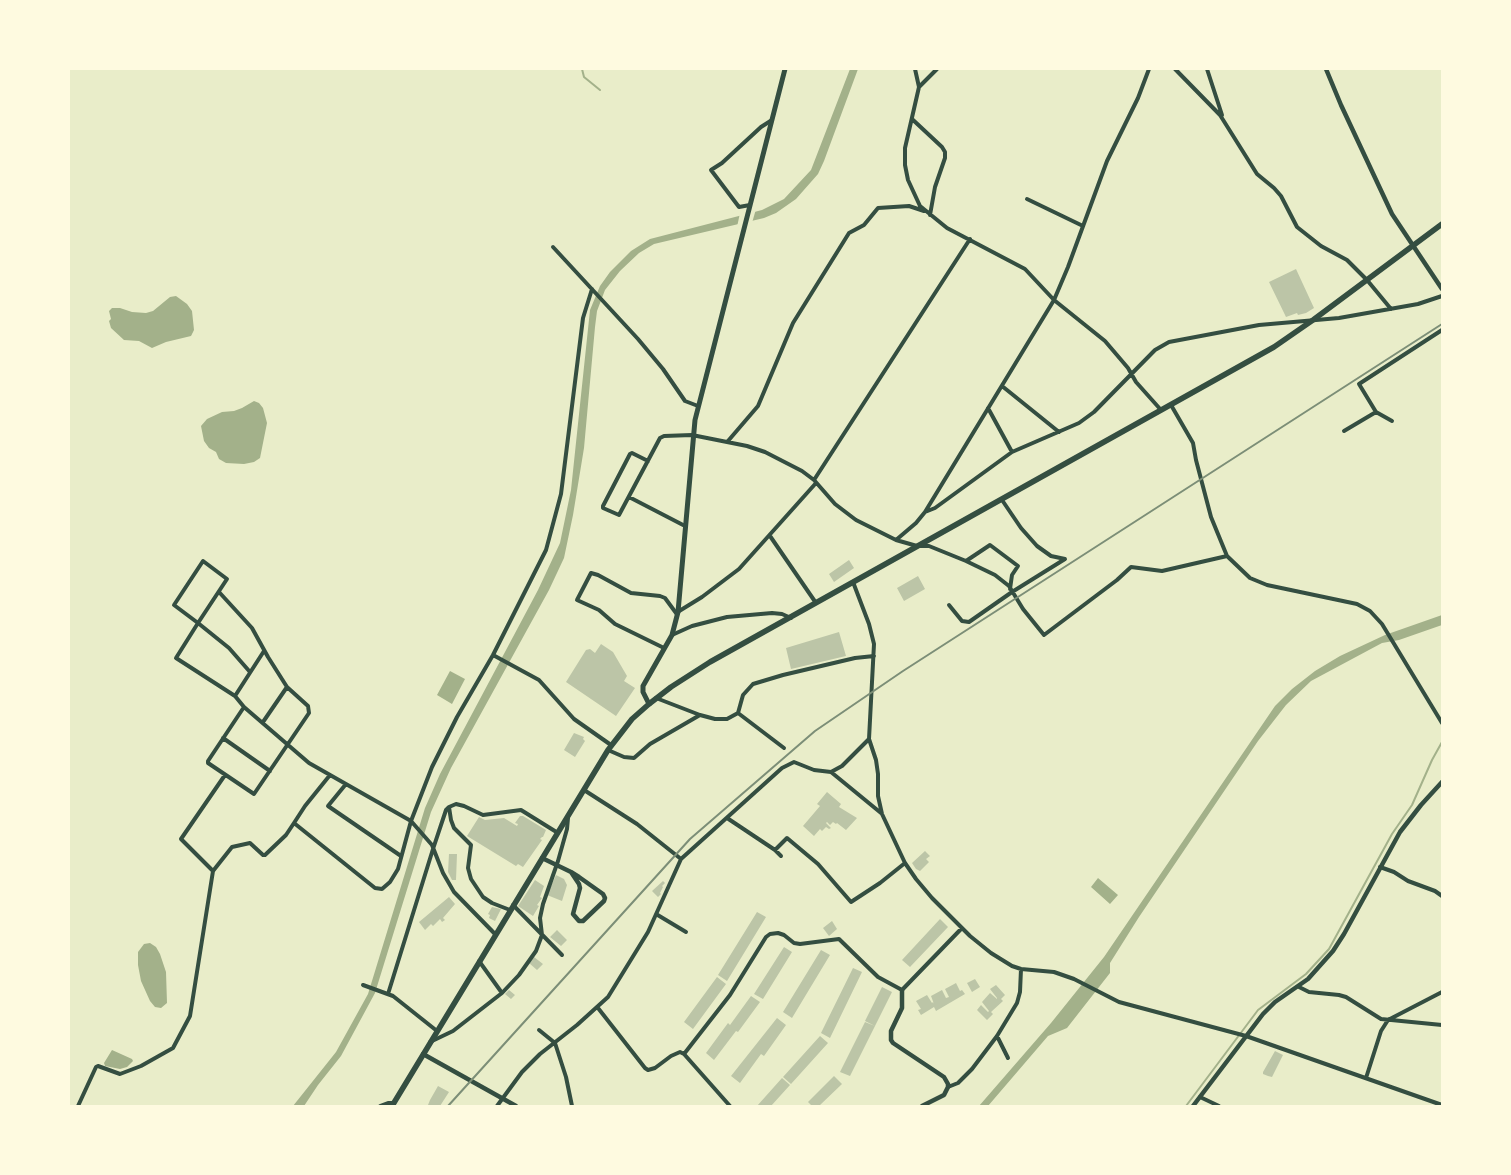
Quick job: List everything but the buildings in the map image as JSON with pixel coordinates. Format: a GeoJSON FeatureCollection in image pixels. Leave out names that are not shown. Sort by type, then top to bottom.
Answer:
{"type":"FeatureCollection","features":[{"type":"Feature","properties":{"kind":"main road"},"geometry":{"type":"LineString","coordinates":[[649,704],[643,692],[643,686],[672,635],[678,612],[692,434],[785,69]]}},
{"type":"Feature","properties":{"kind":"main road"},"geometry":{"type":"LineString","coordinates":[[392,1105],[610,747],[632,719],[656,698],[710,662],[1266,351],[1313,320],[1442,224]]}},
{"type":"Feature","properties":{"kind":"street"},"geometry":{"type":"LineString","coordinates":[[915,69],[919,87],[905,148],[905,165],[911,190],[924,210],[947,228],[1025,269],[1054,300],[1105,341],[1161,410]]}},
{"type":"Feature","properties":{"kind":"street"},"geometry":{"type":"LineString","coordinates":[[919,87],[937,69]]}},
{"type":"Feature","properties":{"kind":"street"},"geometry":{"type":"LineString","coordinates":[[896,540],[926,512],[1054,300],[1068,267],[1106,161],[1138,98],[1149,69]]}},
{"type":"Feature","properties":{"kind":"street"},"geometry":{"type":"LineString","coordinates":[[1175,69],[1223,120],[1257,174],[1281,196],[1297,227],[1321,246],[1347,260],[1367,280],[1391,309]]}},
{"type":"Feature","properties":{"kind":"street"},"geometry":{"type":"LineString","coordinates":[[1207,69],[1223,120]]}},
{"type":"Feature","properties":{"kind":"street"},"geometry":{"type":"LineString","coordinates":[[1326,69],[1392,214],[1442,289]]}},
{"type":"Feature","properties":{"kind":"street"},"geometry":{"type":"LineString","coordinates":[[912,119],[942,147],[944,152],[945,158],[935,187],[930,215]]}},
{"type":"Feature","properties":{"kind":"street"},"geometry":{"type":"LineString","coordinates":[[750,207],[739,207],[711,170],[722,163],[754,133],[772,120]]}},
{"type":"Feature","properties":{"kind":"street"},"geometry":{"type":"LineString","coordinates":[[1027,199],[1083,226]]}},
{"type":"Feature","properties":{"kind":"street"},"geometry":{"type":"LineString","coordinates":[[728,441],[758,406],[793,323],[849,233],[864,225],[878,208],[909,206],[924,210]]}},
{"type":"Feature","properties":{"kind":"street"},"geometry":{"type":"LineString","coordinates":[[664,648],[615,624],[598,610],[577,600],[592,572],[631,593],[665,598],[676,613],[702,597],[739,569],[770,536],[776,526],[815,482],[970,239]]}},
{"type":"Feature","properties":{"kind":"street"},"geometry":{"type":"LineString","coordinates":[[553,247],[653,357],[685,401],[698,406]]}},
{"type":"Feature","properties":{"kind":"street"},"geometry":{"type":"LineString","coordinates":[[294,823],[375,888],[382,889],[390,882],[398,869],[424,783],[440,748],[494,655],[546,550],[561,494],[583,318],[593,291]]}},
{"type":"Feature","properties":{"kind":"street"},"geometry":{"type":"LineString","coordinates":[[926,512],[935,508],[1012,452],[1079,423],[1094,412],[1155,350],[1168,342],[1259,324],[1338,318],[1418,304],[1442,296]]}},
{"type":"Feature","properties":{"kind":"street"},"geometry":{"type":"LineString","coordinates":[[1392,421],[1376,412],[1359,384],[1442,330]]}},
{"type":"Feature","properties":{"kind":"street"},"geometry":{"type":"LineString","coordinates":[[1002,386],[1059,432]]}},
{"type":"Feature","properties":{"kind":"street"},"geometry":{"type":"LineString","coordinates":[[1171,405],[1193,443],[1211,517],[1227,556],[1250,578],[1267,586],[1357,604],[1370,610],[1402,654],[1442,723]]}},
{"type":"Feature","properties":{"kind":"street"},"geometry":{"type":"LineString","coordinates":[[988,408],[1012,452]]}},
{"type":"Feature","properties":{"kind":"street"},"geometry":{"type":"LineString","coordinates":[[1344,431],[1376,412]]}},
{"type":"Feature","properties":{"kind":"street"},"geometry":{"type":"LineString","coordinates":[[648,461],[632,453],[630,454],[603,508],[619,515],[629,497],[648,461],[660,438],[692,434],[728,441],[765,452],[795,467],[815,482],[836,504],[856,520],[896,540],[918,546],[929,546],[995,575],[1011,590],[1023,609],[1044,635],[1132,567],[1162,571],[1227,556]]}},
{"type":"Feature","properties":{"kind":"street"},"geometry":{"type":"LineString","coordinates":[[629,497],[685,526]]}},
{"type":"Feature","properties":{"kind":"street"},"geometry":{"type":"LineString","coordinates":[[949,605],[962,621],[969,622],[1011,590],[1065,559],[1051,556],[1037,546],[1021,528],[1002,500]]}},
{"type":"Feature","properties":{"kind":"street"},"geometry":{"type":"LineString","coordinates":[[770,536],[816,603]]}},
{"type":"Feature","properties":{"kind":"street"},"geometry":{"type":"LineString","coordinates":[[966,561],[990,544],[1018,566],[1012,576],[1011,590]]}},
{"type":"Feature","properties":{"kind":"street"},"geometry":{"type":"LineString","coordinates":[[250,672],[229,648],[198,623],[174,605],[203,561],[227,577],[218,592],[198,623],[176,658],[235,696],[244,707],[309,763],[413,822],[433,847],[443,873],[454,892],[495,934]]}},
{"type":"Feature","properties":{"kind":"street"},"geometry":{"type":"LineString","coordinates":[[853,582],[869,624],[874,644],[869,739],[876,760],[878,796],[882,814],[905,863],[925,890],[962,928],[991,953],[1021,969],[1054,972],[1128,1005],[1246,1036],[1442,1105]]}},
{"type":"Feature","properties":{"kind":"street"},"geometry":{"type":"LineString","coordinates":[[218,592],[252,628],[287,687],[308,706],[309,713],[254,794],[208,763],[244,707]]}},
{"type":"Feature","properties":{"kind":"street"},"geometry":{"type":"LineString","coordinates":[[672,635],[692,626],[727,617],[782,614],[791,618]]}},
{"type":"Feature","properties":{"kind":"street"},"geometry":{"type":"LineString","coordinates":[[235,696],[264,651]]}},
{"type":"Feature","properties":{"kind":"street"},"geometry":{"type":"LineString","coordinates":[[494,655],[539,680],[574,719],[624,757],[634,758],[650,744],[700,715]]}},
{"type":"Feature","properties":{"kind":"street"},"geometry":{"type":"LineString","coordinates":[[656,698],[700,715],[727,719],[738,713],[743,695],[753,684],[855,658],[874,656]]}},
{"type":"Feature","properties":{"kind":"street"},"geometry":{"type":"LineString","coordinates":[[263,722],[287,687]]}},
{"type":"Feature","properties":{"kind":"street"},"geometry":{"type":"LineString","coordinates":[[738,713],[784,748]]}},
{"type":"Feature","properties":{"kind":"street"},"geometry":{"type":"LineString","coordinates":[[223,738],[270,771]]}},
{"type":"Feature","properties":{"kind":"street"},"geometry":{"type":"LineString","coordinates":[[831,772],[842,766],[869,739]]}},
{"type":"Feature","properties":{"kind":"street"},"geometry":{"type":"LineString","coordinates":[[497,1106],[528,1066],[540,1054],[598,1008],[608,997],[648,932],[681,859],[788,764],[800,763],[814,770],[831,772],[882,814]]}},
{"type":"Feature","properties":{"kind":"street"},"geometry":{"type":"LineString","coordinates":[[213,871],[181,839],[225,775]]}},
{"type":"Feature","properties":{"kind":"street"},"geometry":{"type":"LineString","coordinates":[[78,1106],[96,1067],[98,1066],[120,1074],[141,1066],[173,1048],[190,1016],[213,871],[232,847],[250,843],[263,855],[268,853],[286,835],[305,806],[330,775]]}},
{"type":"Feature","properties":{"kind":"street"},"geometry":{"type":"LineString","coordinates":[[1193,1106],[1262,1014],[1315,973],[1333,950],[1410,818],[1442,782]]}},
{"type":"Feature","properties":{"kind":"street"},"geometry":{"type":"LineString","coordinates":[[346,784],[328,806],[401,856]]}},
{"type":"Feature","properties":{"kind":"street"},"geometry":{"type":"LineString","coordinates":[[584,790],[638,824],[681,859]]}},
{"type":"Feature","properties":{"kind":"street"},"geometry":{"type":"LineString","coordinates":[[388,994],[446,810],[456,804],[483,815],[521,810],[558,833]]}},
{"type":"Feature","properties":{"kind":"street"},"geometry":{"type":"LineString","coordinates":[[450,807],[454,828],[471,845],[468,868],[471,879],[483,897],[492,903],[511,908],[562,955]]}},
{"type":"Feature","properties":{"kind":"street"},"geometry":{"type":"LineString","coordinates":[[430,1043],[454,1031],[502,993],[536,951],[542,935],[540,918],[547,889],[568,829],[568,816]]}},
{"type":"Feature","properties":{"kind":"street"},"geometry":{"type":"LineString","coordinates":[[727,818],[781,856]]}},
{"type":"Feature","properties":{"kind":"street"},"geometry":{"type":"LineString","coordinates":[[775,850],[787,838],[818,864],[851,902],[880,883],[905,863]]}},
{"type":"Feature","properties":{"kind":"street"},"geometry":{"type":"LineString","coordinates":[[542,858],[571,872],[601,892],[605,898],[583,921],[579,921],[572,914],[580,888],[571,872]]}},
{"type":"Feature","properties":{"kind":"street"},"geometry":{"type":"LineString","coordinates":[[1380,867],[1394,872],[1408,881],[1435,891],[1442,896]]}},
{"type":"Feature","properties":{"kind":"street"},"geometry":{"type":"LineString","coordinates":[[656,914],[686,932]]}},
{"type":"Feature","properties":{"kind":"street"},"geometry":{"type":"LineString","coordinates":[[948,1087],[944,1077],[893,1043],[890,1038],[891,1031],[902,1008],[902,990],[962,928]]}},
{"type":"Feature","properties":{"kind":"street"},"geometry":{"type":"LineString","coordinates":[[684,1054],[730,995],[766,937],[770,934],[778,933],[784,935],[794,943],[800,944],[839,939],[878,977],[902,990]]}},
{"type":"Feature","properties":{"kind":"street"},"geometry":{"type":"LineString","coordinates":[[479,961],[502,993]]}},
{"type":"Feature","properties":{"kind":"street"},"geometry":{"type":"LineString","coordinates":[[922,1106],[944,1095],[948,1087],[958,1083],[972,1069],[997,1036],[1017,1003],[1020,992],[1021,969]]}},
{"type":"Feature","properties":{"kind":"street"},"geometry":{"type":"LineString","coordinates":[[363,985],[388,994],[400,1001],[437,1031]]}},
{"type":"Feature","properties":{"kind":"street"},"geometry":{"type":"LineString","coordinates":[[1299,987],[1309,992],[1346,997],[1381,1019],[1442,1025]]}},
{"type":"Feature","properties":{"kind":"street"},"geometry":{"type":"LineString","coordinates":[[1366,1078],[1381,1031],[1388,1020],[1442,992]]}},
{"type":"Feature","properties":{"kind":"street"},"geometry":{"type":"LineString","coordinates":[[598,1008],[645,1068],[648,1070],[655,1068],[680,1052],[684,1054],[730,1106]]}},
{"type":"Feature","properties":{"kind":"street"},"geometry":{"type":"LineString","coordinates":[[539,1030],[555,1043],[566,1077],[572,1106]]}},
{"type":"Feature","properties":{"kind":"street"},"geometry":{"type":"LineString","coordinates":[[997,1036],[1008,1058]]}},
{"type":"Feature","properties":{"kind":"street"},"geometry":{"type":"LineString","coordinates":[[423,1054],[516,1106]]}},
{"type":"Feature","properties":{"kind":"street"},"geometry":{"type":"LineString","coordinates":[[1200,1097],[1219,1106]]}},
{"type":"Feature","properties":{"kind":"street"},"geometry":{"type":"LineString","coordinates":[[380,1106],[388,1103],[392,1105]]}},
{"type":"Feature","properties":{"kind":"shaded area"},"geometry":{"type":"Polygon","coordinates":[[[850,69],[858,69],[824,161],[818,174],[796,199],[776,213],[764,218],[654,244],[639,253],[620,271],[605,290],[597,311],[584,448],[564,558],[549,590],[451,768],[431,812],[375,993],[341,1056],[304,1106],[293,1106],[336,1052],[368,994],[425,808],[440,774],[538,590],[560,543],[571,490],[590,310],[600,286],[610,272],[631,251],[650,239],[762,210],[784,199],[811,170],[850,69]]]}},
{"type":"Feature","properties":{"kind":"shaded area"},"geometry":{"type":"Polygon","coordinates":[[[176,296],[187,304],[192,311],[194,330],[191,336],[166,342],[152,348],[139,341],[124,340],[111,328],[109,311],[112,308],[146,313],[153,311],[170,297],[176,296]]]}},
{"type":"Feature","properties":{"kind":"shaded area"},"geometry":{"type":"Polygon","coordinates":[[[254,401],[263,408],[267,423],[260,458],[254,462],[244,464],[226,463],[219,459],[216,452],[209,448],[204,441],[201,426],[207,419],[222,412],[242,408],[254,401]]]}},
{"type":"Feature","properties":{"kind":"shaded area"},"geometry":{"type":"Polygon","coordinates":[[[1442,615],[1442,625],[1399,640],[1382,643],[1311,681],[1286,705],[1258,741],[1139,917],[1110,963],[1110,973],[1067,1028],[1048,1036],[988,1106],[979,1106],[1051,1023],[1104,957],[1275,706],[1292,689],[1315,671],[1340,656],[1385,635],[1442,615]]]}},
{"type":"Feature","properties":{"kind":"shaded area"},"geometry":{"type":"Polygon","coordinates":[[[450,671],[465,679],[452,704],[437,695],[450,671]]]}},
{"type":"Feature","properties":{"kind":"shaded area"},"geometry":{"type":"Polygon","coordinates":[[[1098,878],[1118,895],[1110,904],[1091,887],[1098,878]]]}},
{"type":"Feature","properties":{"kind":"shaded area"},"geometry":{"type":"Polygon","coordinates":[[[150,943],[156,947],[160,954],[166,972],[167,1003],[161,1008],[155,1007],[150,1001],[141,981],[138,965],[138,952],[144,944],[150,943]]]}},
{"type":"Feature","properties":{"kind":"shaded area"},"geometry":{"type":"Polygon","coordinates":[[[112,1050],[133,1061],[127,1067],[120,1069],[105,1066],[104,1063],[112,1050]]]}},
{"type":"Feature","properties":{"kind":"pier"},"geometry":{"type":"Polygon","coordinates":[[[756,209],[752,223],[737,227],[740,213],[756,209]]]}},
{"type":"Feature","properties":{"kind":"waterway"},"geometry":{"type":"LineString","coordinates":[[582,69],[584,77],[600,90]]}},
{"type":"Feature","properties":{"kind":"waterway"},"geometry":{"type":"LineString","coordinates":[[1186,1106],[1258,1010],[1306,974],[1329,949],[1392,834],[1412,805],[1442,742]]}},
{"type":"Feature","properties":{"kind":"railway"},"geometry":{"type":"LineString","coordinates":[[448,1106],[690,839],[815,731],[903,671],[1442,324]]}}]}
